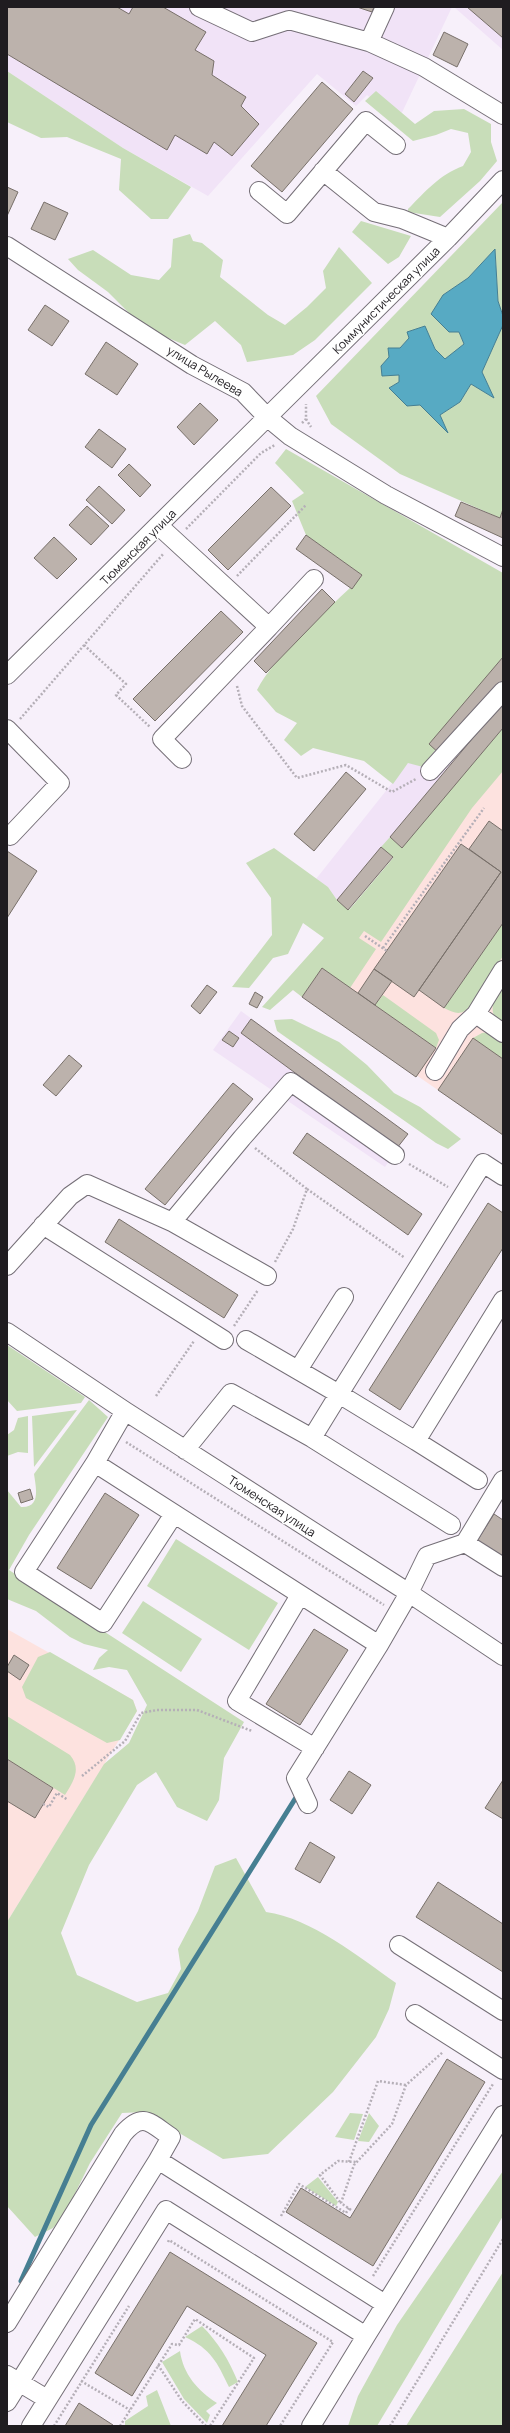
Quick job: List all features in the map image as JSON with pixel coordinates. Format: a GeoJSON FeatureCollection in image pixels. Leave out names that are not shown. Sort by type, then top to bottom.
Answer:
{"type":"FeatureCollection","features":[{"type":"Feature","properties":{"kind":"street"},"geometry":{"type":"LineString","coordinates":[[198,7],[252,32],[289,20],[369,42],[424,67],[503,115]]}},
{"type":"Feature","properties":{"kind":"street"},"geometry":{"type":"LineString","coordinates":[[369,42],[385,7]]}},
{"type":"Feature","properties":{"kind":"street"},"geometry":{"type":"LineString","coordinates":[[259,191],[287,214],[366,121],[396,145]]}},
{"type":"Feature","properties":{"kind":"street"},"geometry":{"type":"LineString","coordinates":[[323,171],[374,212],[402,219],[448,238]]}},
{"type":"Feature","properties":{"kind":"street","name":"Коммунистическая улица"},"geometry":{"type":"LineString","coordinates":[[267,417],[448,238],[503,180]]}},
{"type":"Feature","properties":{"kind":"street","name":"улица Рылеева"},"geometry":{"type":"LineString","coordinates":[[7,246],[192,365],[243,392],[267,417],[290,436],[386,495],[503,557]]}},
{"type":"Feature","properties":{"kind":"street","name":"Тюменская улица"},"geometry":{"type":"LineString","coordinates":[[7,675],[159,526],[267,417]]}},
{"type":"Feature","properties":{"kind":"street"},"geometry":{"type":"LineString","coordinates":[[159,526],[269,627]]}},
{"type":"Feature","properties":{"kind":"street"},"geometry":{"type":"LineString","coordinates":[[182,759],[162,739],[314,579]]}},
{"type":"Feature","properties":{"kind":"street"},"geometry":{"type":"LineString","coordinates":[[430,771],[503,691]]}},
{"type":"Feature","properties":{"kind":"street"},"geometry":{"type":"LineString","coordinates":[[8,730],[60,784],[10,836]]}},
{"type":"Feature","properties":{"kind":"street"},"geometry":{"type":"LineString","coordinates":[[435,1071],[460,1029],[476,1014],[503,970]]}},
{"type":"Feature","properties":{"kind":"street"},"geometry":{"type":"LineString","coordinates":[[476,1014],[503,1033]]}},
{"type":"Feature","properties":{"kind":"street"},"geometry":{"type":"LineString","coordinates":[[172,1222],[291,1082],[395,1156]]}},
{"type":"Feature","properties":{"kind":"street"},"geometry":{"type":"LineString","coordinates":[[312,1438],[484,1163],[503,1176]]}},
{"type":"Feature","properties":{"kind":"street"},"geometry":{"type":"LineString","coordinates":[[7,1266],[70,1196],[87,1184],[172,1222],[267,1276]]}},
{"type":"Feature","properties":{"kind":"street"},"geometry":{"type":"LineString","coordinates":[[43,1225],[224,1340]]}},
{"type":"Feature","properties":{"kind":"street"},"geometry":{"type":"LineString","coordinates":[[298,1370],[344,1297]]}},
{"type":"Feature","properties":{"kind":"street"},"geometry":{"type":"LineString","coordinates":[[416,1441],[503,1300]]}},
{"type":"Feature","properties":{"kind":"street","name":"Тюменская улица"},"geometry":{"type":"LineString","coordinates":[[7,1332],[125,1411],[503,1656]]}},
{"type":"Feature","properties":{"kind":"street"},"geometry":{"type":"LineString","coordinates":[[246,1340],[339,1394],[478,1480]]}},
{"type":"Feature","properties":{"kind":"street"},"geometry":{"type":"LineString","coordinates":[[185,1450],[231,1393],[312,1438],[451,1525]]}},
{"type":"Feature","properties":{"kind":"street"},"geometry":{"type":"LineString","coordinates":[[125,1411],[95,1463],[24,1572],[103,1623],[174,1514]]}},
{"type":"Feature","properties":{"kind":"street"},"geometry":{"type":"LineString","coordinates":[[95,1463],[379,1645]]}},
{"type":"Feature","properties":{"kind":"street"},"geometry":{"type":"LineString","coordinates":[[308,1804],[296,1778],[379,1645],[427,1556],[465,1542],[503,1480]]}},
{"type":"Feature","properties":{"kind":"street"},"geometry":{"type":"LineString","coordinates":[[465,1542],[503,1567]]}},
{"type":"Feature","properties":{"kind":"street"},"geometry":{"type":"LineString","coordinates":[[300,1595],[237,1701],[315,1748]]}},
{"type":"Feature","properties":{"kind":"street"},"geometry":{"type":"LineString","coordinates":[[399,1945],[503,2011]]}},
{"type":"Feature","properties":{"kind":"street"},"geometry":{"type":"LineString","coordinates":[[415,2014],[495,2074]]}},
{"type":"Feature","properties":{"kind":"street"},"geometry":{"type":"LineString","coordinates":[[311,2426],[503,2115]]}},
{"type":"Feature","properties":{"kind":"street"},"geometry":{"type":"LineString","coordinates":[[7,2323],[123,2134],[137,2121],[146,2120],[171,2137],[158,2160],[13,2378],[7,2402]]}},
{"type":"Feature","properties":{"kind":"street"},"geometry":{"type":"LineString","coordinates":[[158,2160],[385,2304]]}},
{"type":"Feature","properties":{"kind":"street"},"geometry":{"type":"LineString","coordinates":[[31,2426],[166,2210],[366,2336]]}},
{"type":"Feature","properties":{"kind":"street"},"geometry":{"type":"LineString","coordinates":[[13,2378],[47,2399]]}},
{"type":"Feature","properties":{"kind":"path"},"geometry":{"type":"LineString","coordinates":[[8,730],[175,540],[261,453],[290,436],[306,419],[306,401]]}},
{"type":"Feature","properties":{"kind":"path"},"geometry":{"type":"LineString","coordinates":[[226,588],[306,505]]}},
{"type":"Feature","properties":{"kind":"path"},"geometry":{"type":"LineString","coordinates":[[84,645],[126,684],[116,695],[162,739]]}},
{"type":"Feature","properties":{"kind":"path"},"geometry":{"type":"LineString","coordinates":[[231,666],[242,706],[297,778],[346,765],[392,792],[430,771]]}},
{"type":"Feature","properties":{"kind":"path"},"geometry":{"type":"LineString","coordinates":[[383,948],[484,808]]}},
{"type":"Feature","properties":{"kind":"path"},"geometry":{"type":"LineString","coordinates":[[365,936],[387,951]]}},
{"type":"Feature","properties":{"kind":"path"},"geometry":{"type":"LineString","coordinates":[[242,1138],[307,1189],[405,1258],[409,1252]]}},
{"type":"Feature","properties":{"kind":"path"},"geometry":{"type":"LineString","coordinates":[[395,1156],[449,1188],[445,1194]]}},
{"type":"Feature","properties":{"kind":"path"},"geometry":{"type":"LineString","coordinates":[[224,1340],[267,1276],[293,1229],[307,1189]]}},
{"type":"Feature","properties":{"kind":"path"},"geometry":{"type":"LineString","coordinates":[[156,1396],[196,1338]]}},
{"type":"Feature","properties":{"kind":"path"},"geometry":{"type":"LineString","coordinates":[[113,1434],[397,1613]]}},
{"type":"Feature","properties":{"kind":"path"},"geometry":{"type":"LineString","coordinates":[[82,1776],[125,1741],[141,1713],[157,1710],[197,1710],[245,1730],[258,1732]]}},
{"type":"Feature","properties":{"kind":"path"},"geometry":{"type":"LineString","coordinates":[[43,1804],[49,1807],[57,1793],[68,1800]]}},
{"type":"Feature","properties":{"kind":"path"},"geometry":{"type":"LineString","coordinates":[[341,2202],[356,2162],[392,2124],[406,2085],[444,2051],[450,2055]]}},
{"type":"Feature","properties":{"kind":"path"},"geometry":{"type":"LineString","coordinates":[[364,2291],[494,2082],[495,2074]]}},
{"type":"Feature","properties":{"kind":"path"},"geometry":{"type":"LineString","coordinates":[[349,2162],[378,2080],[406,2085]]}},
{"type":"Feature","properties":{"kind":"path"},"geometry":{"type":"LineString","coordinates":[[287,2220],[280,2216],[299,2184],[346,2213],[350,2209],[341,2202],[320,2176],[338,2161],[356,2162]]}},
{"type":"Feature","properties":{"kind":"path"},"geometry":{"type":"LineString","coordinates":[[390,2426],[503,2239]]}},
{"type":"Feature","properties":{"kind":"path"},"geometry":{"type":"LineString","coordinates":[[165,2247],[169,2240],[333,2342],[280,2426]]}},
{"type":"Feature","properties":{"kind":"path"},"geometry":{"type":"LineString","coordinates":[[368,2270],[374,2275]]}},
{"type":"Feature","properties":{"kind":"path"},"geometry":{"type":"LineString","coordinates":[[54,2426],[132,2301]]}},
{"type":"Feature","properties":{"kind":"path"},"geometry":{"type":"LineString","coordinates":[[120,2426],[172,2344],[179,2344],[195,2319],[254,2358],[210,2426]]}},
{"type":"Feature","properties":{"kind":"path"},"geometry":{"type":"LineString","coordinates":[[324,2336],[341,2320]]}},
{"type":"Feature","properties":{"kind":"path"},"geometry":{"type":"LineString","coordinates":[[158,2365],[182,2401],[206,2426]]}},
{"type":"Feature","properties":{"kind":"path"},"geometry":{"type":"LineString","coordinates":[[66,2371],[130,2410]]}},
{"type":"Feature","properties":{"kind":"shaded area"},"geometry":{"type":"Polygon","coordinates":[[[7,7],[452,7],[398,121],[367,95],[356,106],[317,74],[208,196],[123,148],[7,71],[7,7]]]}},
{"type":"Feature","properties":{"kind":"shaded area"},"geometry":{"type":"Polygon","coordinates":[[[454,7],[503,7],[503,50],[454,7]]]}},
{"type":"Feature","properties":{"kind":"shaded area"},"geometry":{"type":"Polygon","coordinates":[[[503,657],[503,728],[348,910],[337,900],[328,887],[316,879],[408,763],[435,750],[503,657]]]}},
{"type":"Feature","properties":{"kind":"shaded area"},"geometry":{"type":"Polygon","coordinates":[[[503,747],[503,1135],[293,990],[503,747]]]}},
{"type":"Feature","properties":{"kind":"shaded area"},"geometry":{"type":"Polygon","coordinates":[[[241,1011],[408,1134],[385,1167],[213,1050],[241,1011]]]}},
{"type":"Feature","properties":{"kind":"shaded area"},"geometry":{"type":"Polygon","coordinates":[[[7,1629],[133,1700],[137,1711],[7,1922],[7,1629]]]}},
{"type":"Feature","properties":{"kind":"green space"},"geometry":{"type":"Polygon","coordinates":[[[7,71],[123,148],[191,187],[168,219],[151,219],[119,190],[121,159],[67,137],[41,138],[7,122],[7,71]]]}},
{"type":"Feature","properties":{"kind":"green space"},"geometry":{"type":"Polygon","coordinates":[[[376,91],[415,124],[434,111],[464,109],[491,124],[491,142],[497,161],[480,181],[440,217],[408,212],[408,209],[440,179],[463,166],[471,152],[468,133],[451,129],[436,135],[413,141],[365,101],[376,91]]]}},
{"type":"Feature","properties":{"kind":"green space"},"geometry":{"type":"Polygon","coordinates":[[[503,202],[503,316],[498,301],[495,249],[468,278],[443,295],[464,344],[445,360],[435,349],[425,326],[408,332],[409,338],[400,348],[399,382],[389,388],[420,405],[447,432],[440,415],[460,402],[471,384],[494,398],[482,372],[503,325],[503,509],[500,518],[400,474],[331,424],[316,396],[503,202]]]}},
{"type":"Feature","properties":{"kind":"green space"},"geometry":{"type":"Polygon","coordinates":[[[361,221],[411,236],[399,257],[388,264],[352,232],[361,221]]]}},
{"type":"Feature","properties":{"kind":"green space"},"geometry":{"type":"Polygon","coordinates":[[[190,234],[193,241],[202,243],[223,260],[220,277],[268,315],[285,325],[307,307],[326,288],[323,271],[339,247],[372,283],[315,340],[293,355],[247,362],[241,345],[215,321],[185,345],[144,328],[108,292],[78,270],[68,259],[93,250],[131,275],[159,280],[171,267],[173,239],[190,234]]]}},
{"type":"Feature","properties":{"kind":"green space"},"geometry":{"type":"Polygon","coordinates":[[[286,449],[503,573],[503,657],[423,767],[408,763],[393,784],[364,761],[313,748],[301,756],[284,740],[297,723],[276,712],[257,690],[273,666],[292,644],[362,575],[306,535],[292,501],[304,493],[275,463],[286,449]]]}},
{"type":"Feature","properties":{"kind":"green space"},"geometry":{"type":"Polygon","coordinates":[[[503,728],[503,771],[472,808],[381,942],[364,931],[359,938],[376,949],[350,988],[322,968],[302,997],[293,990],[270,1010],[262,1007],[324,938],[303,923],[288,954],[273,958],[249,988],[232,987],[272,935],[271,898],[246,863],[274,848],[328,887],[337,900],[349,910],[393,858],[381,847],[390,837],[401,847],[503,728]]]}},
{"type":"Feature","properties":{"kind":"green space"},"geometry":{"type":"Polygon","coordinates":[[[503,923],[503,956],[471,1005],[465,1011],[459,1013],[452,1012],[444,1008],[503,923]]]}},
{"type":"Feature","properties":{"kind":"green space"},"geometry":{"type":"Polygon","coordinates":[[[503,983],[503,1025],[494,1016],[493,1006],[494,1000],[503,983]]]}},
{"type":"Feature","properties":{"kind":"green space"},"geometry":{"type":"Polygon","coordinates":[[[383,995],[436,1033],[439,1040],[436,1048],[375,1005],[383,995]]]}},
{"type":"Feature","properties":{"kind":"green space"},"geometry":{"type":"Polygon","coordinates":[[[292,1019],[339,1042],[367,1065],[394,1093],[420,1107],[461,1139],[448,1149],[436,1143],[277,1031],[274,1020],[292,1019]]]}},
{"type":"Feature","properties":{"kind":"green space"},"geometry":{"type":"Polygon","coordinates":[[[490,1032],[503,1041],[503,1059],[473,1038],[482,1033],[490,1032]]]}},
{"type":"Feature","properties":{"kind":"green space"},"geometry":{"type":"Polygon","coordinates":[[[7,1345],[85,1397],[81,1403],[17,1411],[7,1400],[7,1345]]]}},
{"type":"Feature","properties":{"kind":"green space"},"geometry":{"type":"Polygon","coordinates":[[[89,1400],[108,1417],[29,1535],[9,1570],[244,1722],[224,1758],[219,1800],[207,1821],[177,1807],[156,1772],[137,1785],[89,1865],[61,1933],[77,1975],[137,2002],[168,1993],[181,1969],[178,1949],[198,1911],[215,1866],[236,1858],[266,1912],[300,1922],[317,1930],[396,1983],[389,2009],[376,2037],[333,2092],[268,2154],[223,2159],[144,2112],[122,2113],[90,2163],[64,2216],[53,2228],[35,2237],[7,2206],[7,1922],[104,1764],[129,1743],[147,1705],[127,1670],[109,1667],[93,1670],[99,1658],[108,1650],[84,1644],[70,1637],[36,1611],[7,1599],[7,1490],[21,1507],[32,1504],[36,1496],[34,1474],[89,1400]]]}},
{"type":"Feature","properties":{"kind":"green space"},"geometry":{"type":"Polygon","coordinates":[[[77,1410],[34,1467],[32,1416],[77,1410]]]}},
{"type":"Feature","properties":{"kind":"green space"},"geometry":{"type":"Polygon","coordinates":[[[28,1416],[28,1453],[18,1452],[7,1456],[7,1435],[14,1430],[18,1418],[28,1416]]]}},
{"type":"Feature","properties":{"kind":"green space"},"geometry":{"type":"Polygon","coordinates":[[[176,1539],[278,1603],[249,1650],[147,1586],[176,1539]]]}},
{"type":"Feature","properties":{"kind":"green space"},"geometry":{"type":"Polygon","coordinates":[[[143,1601],[202,1639],[181,1672],[122,1633],[143,1601]]]}},
{"type":"Feature","properties":{"kind":"green space"},"geometry":{"type":"Polygon","coordinates":[[[50,1652],[133,1700],[137,1711],[120,1740],[107,1743],[26,1698],[22,1687],[38,1657],[50,1652]]]}},
{"type":"Feature","properties":{"kind":"green space"},"geometry":{"type":"Polygon","coordinates":[[[7,1716],[70,1755],[74,1760],[76,1770],[75,1775],[65,1795],[7,1759],[7,1716]]]}},
{"type":"Feature","properties":{"kind":"green space"},"geometry":{"type":"Polygon","coordinates":[[[350,2113],[363,2114],[354,2140],[335,2137],[350,2113]]]}},
{"type":"Feature","properties":{"kind":"green space"},"geometry":{"type":"Polygon","coordinates":[[[369,2113],[379,2126],[369,2142],[358,2141],[369,2113]]]}},
{"type":"Feature","properties":{"kind":"green space"},"geometry":{"type":"Polygon","coordinates":[[[503,2171],[503,2216],[377,2426],[348,2426],[358,2396],[397,2325],[503,2171]]]}},
{"type":"Feature","properties":{"kind":"green space"},"geometry":{"type":"Polygon","coordinates":[[[318,2177],[338,2202],[336,2206],[305,2187],[318,2177]]]}},
{"type":"Feature","properties":{"kind":"green space"},"geometry":{"type":"Polygon","coordinates":[[[503,2272],[503,2426],[406,2426],[503,2272]]]}},
{"type":"Feature","properties":{"kind":"green space"},"geometry":{"type":"Polygon","coordinates":[[[202,2326],[218,2345],[235,2374],[238,2382],[229,2387],[221,2370],[212,2357],[201,2346],[185,2337],[202,2326]]]}},
{"type":"Feature","properties":{"kind":"green space"},"geometry":{"type":"Polygon","coordinates":[[[180,2351],[184,2367],[192,2381],[217,2403],[206,2411],[210,2415],[207,2423],[184,2399],[162,2362],[180,2351]]]}},
{"type":"Feature","properties":{"kind":"green space"},"geometry":{"type":"Polygon","coordinates":[[[157,2390],[171,2426],[125,2426],[125,2421],[148,2406],[146,2396],[157,2390]]]}},
{"type":"Feature","properties":{"kind":"water"},"geometry":{"type":"Polygon","coordinates":[[[495,249],[498,301],[503,316],[503,325],[482,372],[494,398],[471,384],[460,402],[440,415],[448,433],[420,405],[407,406],[389,388],[399,382],[399,375],[382,376],[381,366],[389,357],[388,348],[400,348],[409,338],[407,332],[425,326],[435,349],[445,359],[464,344],[459,332],[449,332],[431,314],[443,295],[468,278],[495,249]]]}},
{"type":"Feature","properties":{"kind":"building"},"geometry":{"type":"Polygon","coordinates":[[[7,7],[117,7],[129,14],[133,7],[163,7],[206,32],[195,50],[214,61],[212,75],[246,97],[241,106],[259,124],[232,156],[214,142],[207,154],[175,135],[167,150],[7,54],[7,7]]]}},
{"type":"Feature","properties":{"kind":"building"},"geometry":{"type":"Polygon","coordinates":[[[357,7],[374,7],[372,12],[357,7]]]}},
{"type":"Feature","properties":{"kind":"building"},"geometry":{"type":"Polygon","coordinates":[[[467,7],[503,7],[503,38],[467,7]]]}},
{"type":"Feature","properties":{"kind":"building"},"geometry":{"type":"Polygon","coordinates":[[[444,32],[468,44],[457,67],[433,55],[444,32]]]}},
{"type":"Feature","properties":{"kind":"building"},"geometry":{"type":"Polygon","coordinates":[[[363,71],[373,78],[354,102],[345,94],[363,71]]]}},
{"type":"Feature","properties":{"kind":"building"},"geometry":{"type":"Polygon","coordinates":[[[322,82],[353,109],[282,192],[251,166],[322,82]]]}},
{"type":"Feature","properties":{"kind":"building"},"geometry":{"type":"Polygon","coordinates":[[[7,187],[18,192],[7,216],[7,187]]]}},
{"type":"Feature","properties":{"kind":"building"},"geometry":{"type":"Polygon","coordinates":[[[44,202],[68,213],[55,240],[31,229],[44,202]]]}},
{"type":"Feature","properties":{"kind":"building"},"geometry":{"type":"Polygon","coordinates":[[[45,305],[69,321],[52,346],[28,330],[45,305]]]}},
{"type":"Feature","properties":{"kind":"building"},"geometry":{"type":"Polygon","coordinates":[[[106,342],[138,364],[117,395],[85,374],[106,342]]]}},
{"type":"Feature","properties":{"kind":"building"},"geometry":{"type":"Polygon","coordinates":[[[200,403],[218,420],[194,445],[177,427],[200,403]]]}},
{"type":"Feature","properties":{"kind":"building"},"geometry":{"type":"Polygon","coordinates":[[[99,429],[126,449],[112,468],[85,447],[99,429]]]}},
{"type":"Feature","properties":{"kind":"building"},"geometry":{"type":"Polygon","coordinates":[[[129,464],[151,485],[140,497],[118,475],[129,464]]]}},
{"type":"Feature","properties":{"kind":"building"},"geometry":{"type":"Polygon","coordinates":[[[99,486],[125,510],[112,524],[86,500],[99,486]]]}},
{"type":"Feature","properties":{"kind":"building"},"geometry":{"type":"Polygon","coordinates":[[[271,487],[291,506],[228,570],[208,550],[271,487]]]}},
{"type":"Feature","properties":{"kind":"building"},"geometry":{"type":"Polygon","coordinates":[[[461,502],[500,518],[503,509],[503,538],[455,516],[461,502]]]}},
{"type":"Feature","properties":{"kind":"building"},"geometry":{"type":"Polygon","coordinates":[[[87,506],[109,526],[91,545],[69,525],[87,506]]]}},
{"type":"Feature","properties":{"kind":"building"},"geometry":{"type":"Polygon","coordinates":[[[306,535],[362,575],[352,589],[296,549],[306,535]]]}},
{"type":"Feature","properties":{"kind":"building"},"geometry":{"type":"Polygon","coordinates":[[[54,537],[77,559],[57,579],[34,558],[54,537]]]}},
{"type":"Feature","properties":{"kind":"building"},"geometry":{"type":"Polygon","coordinates":[[[322,589],[335,602],[266,673],[254,661],[322,589]]]}},
{"type":"Feature","properties":{"kind":"building"},"geometry":{"type":"Polygon","coordinates":[[[221,611],[243,632],[155,721],[133,699],[221,611]]]}},
{"type":"Feature","properties":{"kind":"building"},"geometry":{"type":"Polygon","coordinates":[[[503,657],[503,682],[441,755],[429,744],[503,657]]]}},
{"type":"Feature","properties":{"kind":"building"},"geometry":{"type":"Polygon","coordinates":[[[503,702],[503,728],[402,848],[390,837],[503,702]]]}},
{"type":"Feature","properties":{"kind":"building"},"geometry":{"type":"Polygon","coordinates":[[[346,772],[366,789],[314,851],[294,834],[346,772]]]}},
{"type":"Feature","properties":{"kind":"building"},"geometry":{"type":"Polygon","coordinates":[[[489,821],[503,831],[503,923],[444,1008],[419,990],[501,872],[469,849],[489,821]]]}},
{"type":"Feature","properties":{"kind":"building"},"geometry":{"type":"Polygon","coordinates":[[[461,844],[501,872],[414,997],[374,969],[461,844]]]}},
{"type":"Feature","properties":{"kind":"building"},"geometry":{"type":"Polygon","coordinates":[[[381,847],[393,857],[348,910],[337,900],[381,847]]]}},
{"type":"Feature","properties":{"kind":"building"},"geometry":{"type":"Polygon","coordinates":[[[7,851],[37,871],[7,918],[7,851]]]}},
{"type":"Feature","properties":{"kind":"building"},"geometry":{"type":"Polygon","coordinates":[[[322,968],[436,1048],[416,1077],[302,997],[322,968]]]}},
{"type":"Feature","properties":{"kind":"building"},"geometry":{"type":"Polygon","coordinates":[[[374,969],[392,981],[375,1005],[358,993],[374,969]]]}},
{"type":"Feature","properties":{"kind":"building"},"geometry":{"type":"Polygon","coordinates":[[[207,985],[217,992],[200,1014],[191,1006],[207,985]]]}},
{"type":"Feature","properties":{"kind":"building"},"geometry":{"type":"Polygon","coordinates":[[[255,992],[263,997],[257,1008],[249,1004],[255,992]]]}},
{"type":"Feature","properties":{"kind":"building"},"geometry":{"type":"Polygon","coordinates":[[[251,1019],[408,1134],[397,1148],[241,1033],[251,1019]]]}},
{"type":"Feature","properties":{"kind":"building"},"geometry":{"type":"Polygon","coordinates":[[[229,1031],[239,1038],[233,1047],[222,1040],[229,1031]]]}},
{"type":"Feature","properties":{"kind":"building"},"geometry":{"type":"Polygon","coordinates":[[[473,1038],[503,1059],[503,1135],[438,1090],[473,1038]]]}},
{"type":"Feature","properties":{"kind":"building"},"geometry":{"type":"Polygon","coordinates":[[[69,1055],[82,1066],[56,1096],[43,1085],[69,1055]]]}},
{"type":"Feature","properties":{"kind":"building"},"geometry":{"type":"Polygon","coordinates":[[[233,1083],[253,1099],[165,1205],[145,1189],[233,1083]]]}},
{"type":"Feature","properties":{"kind":"building"},"geometry":{"type":"Polygon","coordinates":[[[307,1133],[422,1214],[408,1235],[293,1153],[307,1133]]]}},
{"type":"Feature","properties":{"kind":"building"},"geometry":{"type":"Polygon","coordinates":[[[488,1203],[503,1213],[503,1248],[400,1410],[369,1390],[488,1203]]]}},
{"type":"Feature","properties":{"kind":"building"},"geometry":{"type":"Polygon","coordinates":[[[119,1219],[238,1295],[224,1318],[105,1242],[119,1219]]]}},
{"type":"Feature","properties":{"kind":"building"},"geometry":{"type":"Polygon","coordinates":[[[30,1489],[33,1499],[21,1503],[18,1493],[30,1489]]]}},
{"type":"Feature","properties":{"kind":"building"},"geometry":{"type":"Polygon","coordinates":[[[105,1493],[139,1515],[91,1589],[57,1568],[105,1493]]]}},
{"type":"Feature","properties":{"kind":"building"},"geometry":{"type":"Polygon","coordinates":[[[494,1514],[503,1520],[503,1556],[477,1541],[494,1514]]]}},
{"type":"Feature","properties":{"kind":"building"},"geometry":{"type":"Polygon","coordinates":[[[314,1629],[348,1650],[300,1725],[266,1704],[314,1629]]]}},
{"type":"Feature","properties":{"kind":"building"},"geometry":{"type":"Polygon","coordinates":[[[14,1655],[29,1665],[20,1680],[7,1671],[7,1667],[14,1655]]]}},
{"type":"Feature","properties":{"kind":"building"},"geometry":{"type":"Polygon","coordinates":[[[7,1759],[53,1788],[35,1818],[7,1801],[7,1759]]]}},
{"type":"Feature","properties":{"kind":"building"},"geometry":{"type":"Polygon","coordinates":[[[349,1771],[371,1785],[352,1814],[330,1800],[349,1771]]]}},
{"type":"Feature","properties":{"kind":"building"},"geometry":{"type":"Polygon","coordinates":[[[503,1780],[503,1819],[485,1808],[503,1780]]]}},
{"type":"Feature","properties":{"kind":"building"},"geometry":{"type":"Polygon","coordinates":[[[310,1842],[335,1857],[320,1883],[295,1869],[310,1842]]]}},
{"type":"Feature","properties":{"kind":"building"},"geometry":{"type":"Polygon","coordinates":[[[438,1882],[503,1924],[503,1972],[416,1917],[438,1882]]]}},
{"type":"Feature","properties":{"kind":"building"},"geometry":{"type":"Polygon","coordinates":[[[447,2059],[485,2082],[373,2266],[286,2212],[301,2188],[350,2218],[447,2059]]]}},
{"type":"Feature","properties":{"kind":"building"},"geometry":{"type":"Polygon","coordinates":[[[170,2252],[317,2343],[266,2426],[222,2426],[266,2355],[187,2306],[132,2396],[95,2373],[170,2252]]]}},
{"type":"Feature","properties":{"kind":"building"},"geometry":{"type":"Polygon","coordinates":[[[79,2403],[113,2425],[113,2426],[65,2426],[79,2403]]]}},
{"type":"Feature","properties":{"kind":"waterway"},"geometry":{"type":"LineString","coordinates":[[21,2281],[91,2125],[295,1799]]}}]}
